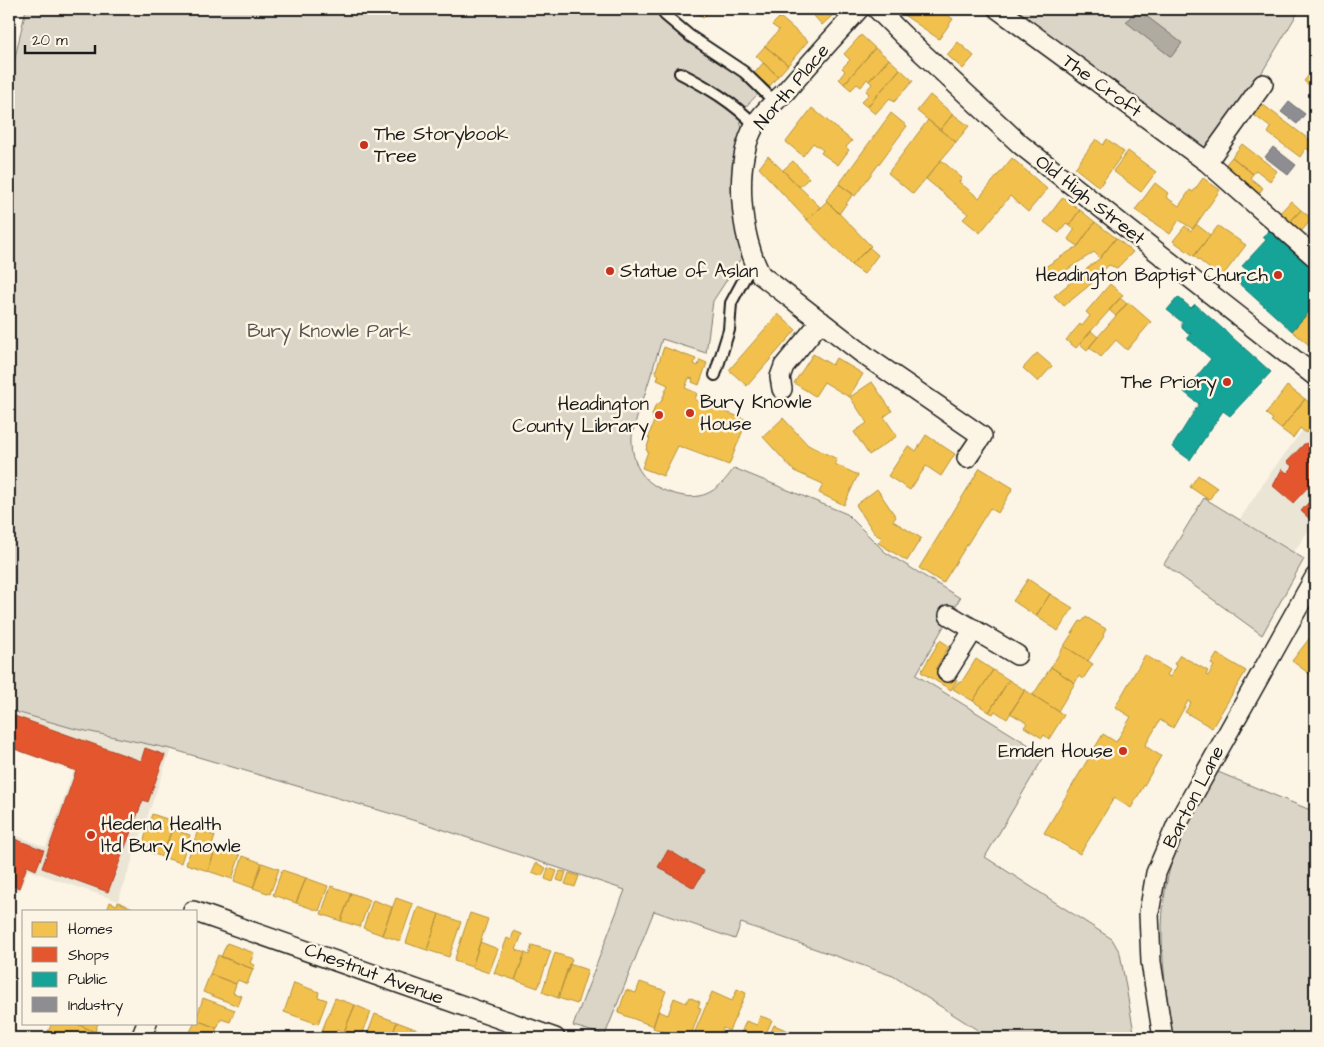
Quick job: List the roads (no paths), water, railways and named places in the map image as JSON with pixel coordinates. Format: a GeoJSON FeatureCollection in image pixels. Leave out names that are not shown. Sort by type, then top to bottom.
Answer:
{"type":"FeatureCollection","features":[{"type":"Feature","properties":{"kind":"street","name":"North Place"},"geometry":{"type":"LineString","coordinates":[[859,9],[755,125],[745,154],[742,184],[743,214],[753,262],[761,275],[867,357],[986,439],[967,458]]}},
{"type":"Feature","properties":{"kind":"street","name":"Old High Street"},"geometry":{"type":"LineString","coordinates":[[877,9],[1021,145],[1315,376]]}},
{"type":"Feature","properties":{"kind":"street","name":"The Croft"},"geometry":{"type":"LineString","coordinates":[[998,9],[1207,162],[1315,257]]}},
{"type":"Feature","properties":{"kind":"street"},"geometry":{"type":"LineString","coordinates":[[1207,162],[1263,84]]}},
{"type":"Feature","properties":{"kind":"street"},"geometry":{"type":"LineString","coordinates":[[782,389],[780,377],[784,366],[821,321]]}},
{"type":"Feature","properties":{"kind":"street","name":"Barton Lane"},"geometry":{"type":"LineString","coordinates":[[1163,1038],[1151,962],[1149,913],[1156,873],[1177,824],[1315,577]]}},
{"type":"Feature","properties":{"kind":"street"},"geometry":{"type":"LineString","coordinates":[[949,615],[1017,655]]}},
{"type":"Feature","properties":{"kind":"street"},"geometry":{"type":"LineString","coordinates":[[947,672],[974,629]]}},
{"type":"Feature","properties":{"kind":"street","name":"Chestnut Avenue"},"geometry":{"type":"LineString","coordinates":[[198,911],[555,1038]]}},
{"type":"Feature","properties":{"kind":"street"},"geometry":{"type":"LineString","coordinates":[[141,1038],[147,1024]]}},
{"type":"Feature","properties":{"kind":"lane"},"geometry":{"type":"LineString","coordinates":[[666,15],[690,36],[744,72],[775,102]]}},
{"type":"Feature","properties":{"kind":"lane"},"geometry":{"type":"LineString","coordinates":[[680,72],[742,111],[755,125]]}},
{"type":"Feature","properties":{"kind":"lane"},"geometry":{"type":"LineString","coordinates":[[715,375],[729,330],[731,303],[753,262]]}},
{"type":"Feature","properties":{"kind":"place","name":"The Storybook Tree"},"geometry":{"type":"Point","coordinates":[364,145]}},
{"type":"Feature","properties":{"kind":"place","name":"Statue of Aslan"},"geometry":{"type":"Point","coordinates":[610,271]}},
{"type":"Feature","properties":{"kind":"place","name":"Headington Baptist Church"},"geometry":{"type":"Point","coordinates":[1278,275]}},
{"type":"Feature","properties":{"kind":"place","name":"The Priory"},"geometry":{"type":"Point","coordinates":[1227,382]}},
{"type":"Feature","properties":{"kind":"place","name":"Bury Knowle House"},"geometry":{"type":"Point","coordinates":[690,413]}},
{"type":"Feature","properties":{"kind":"place","name":"Headington County Library"},"geometry":{"type":"Point","coordinates":[659,415]}},
{"type":"Feature","properties":{"kind":"place","name":"Emden House"},"geometry":{"type":"Point","coordinates":[1123,751]}},
{"type":"Feature","properties":{"kind":"place","name":"Hedena Health ltd Bury Knowle"},"geometry":{"type":"Point","coordinates":[91,835]}},
{"type":"Feature","properties":{"kind":"park label","name":"Bury Knowle Park"},"geometry":{"type":"Point","coordinates":[329,331]}}]}
